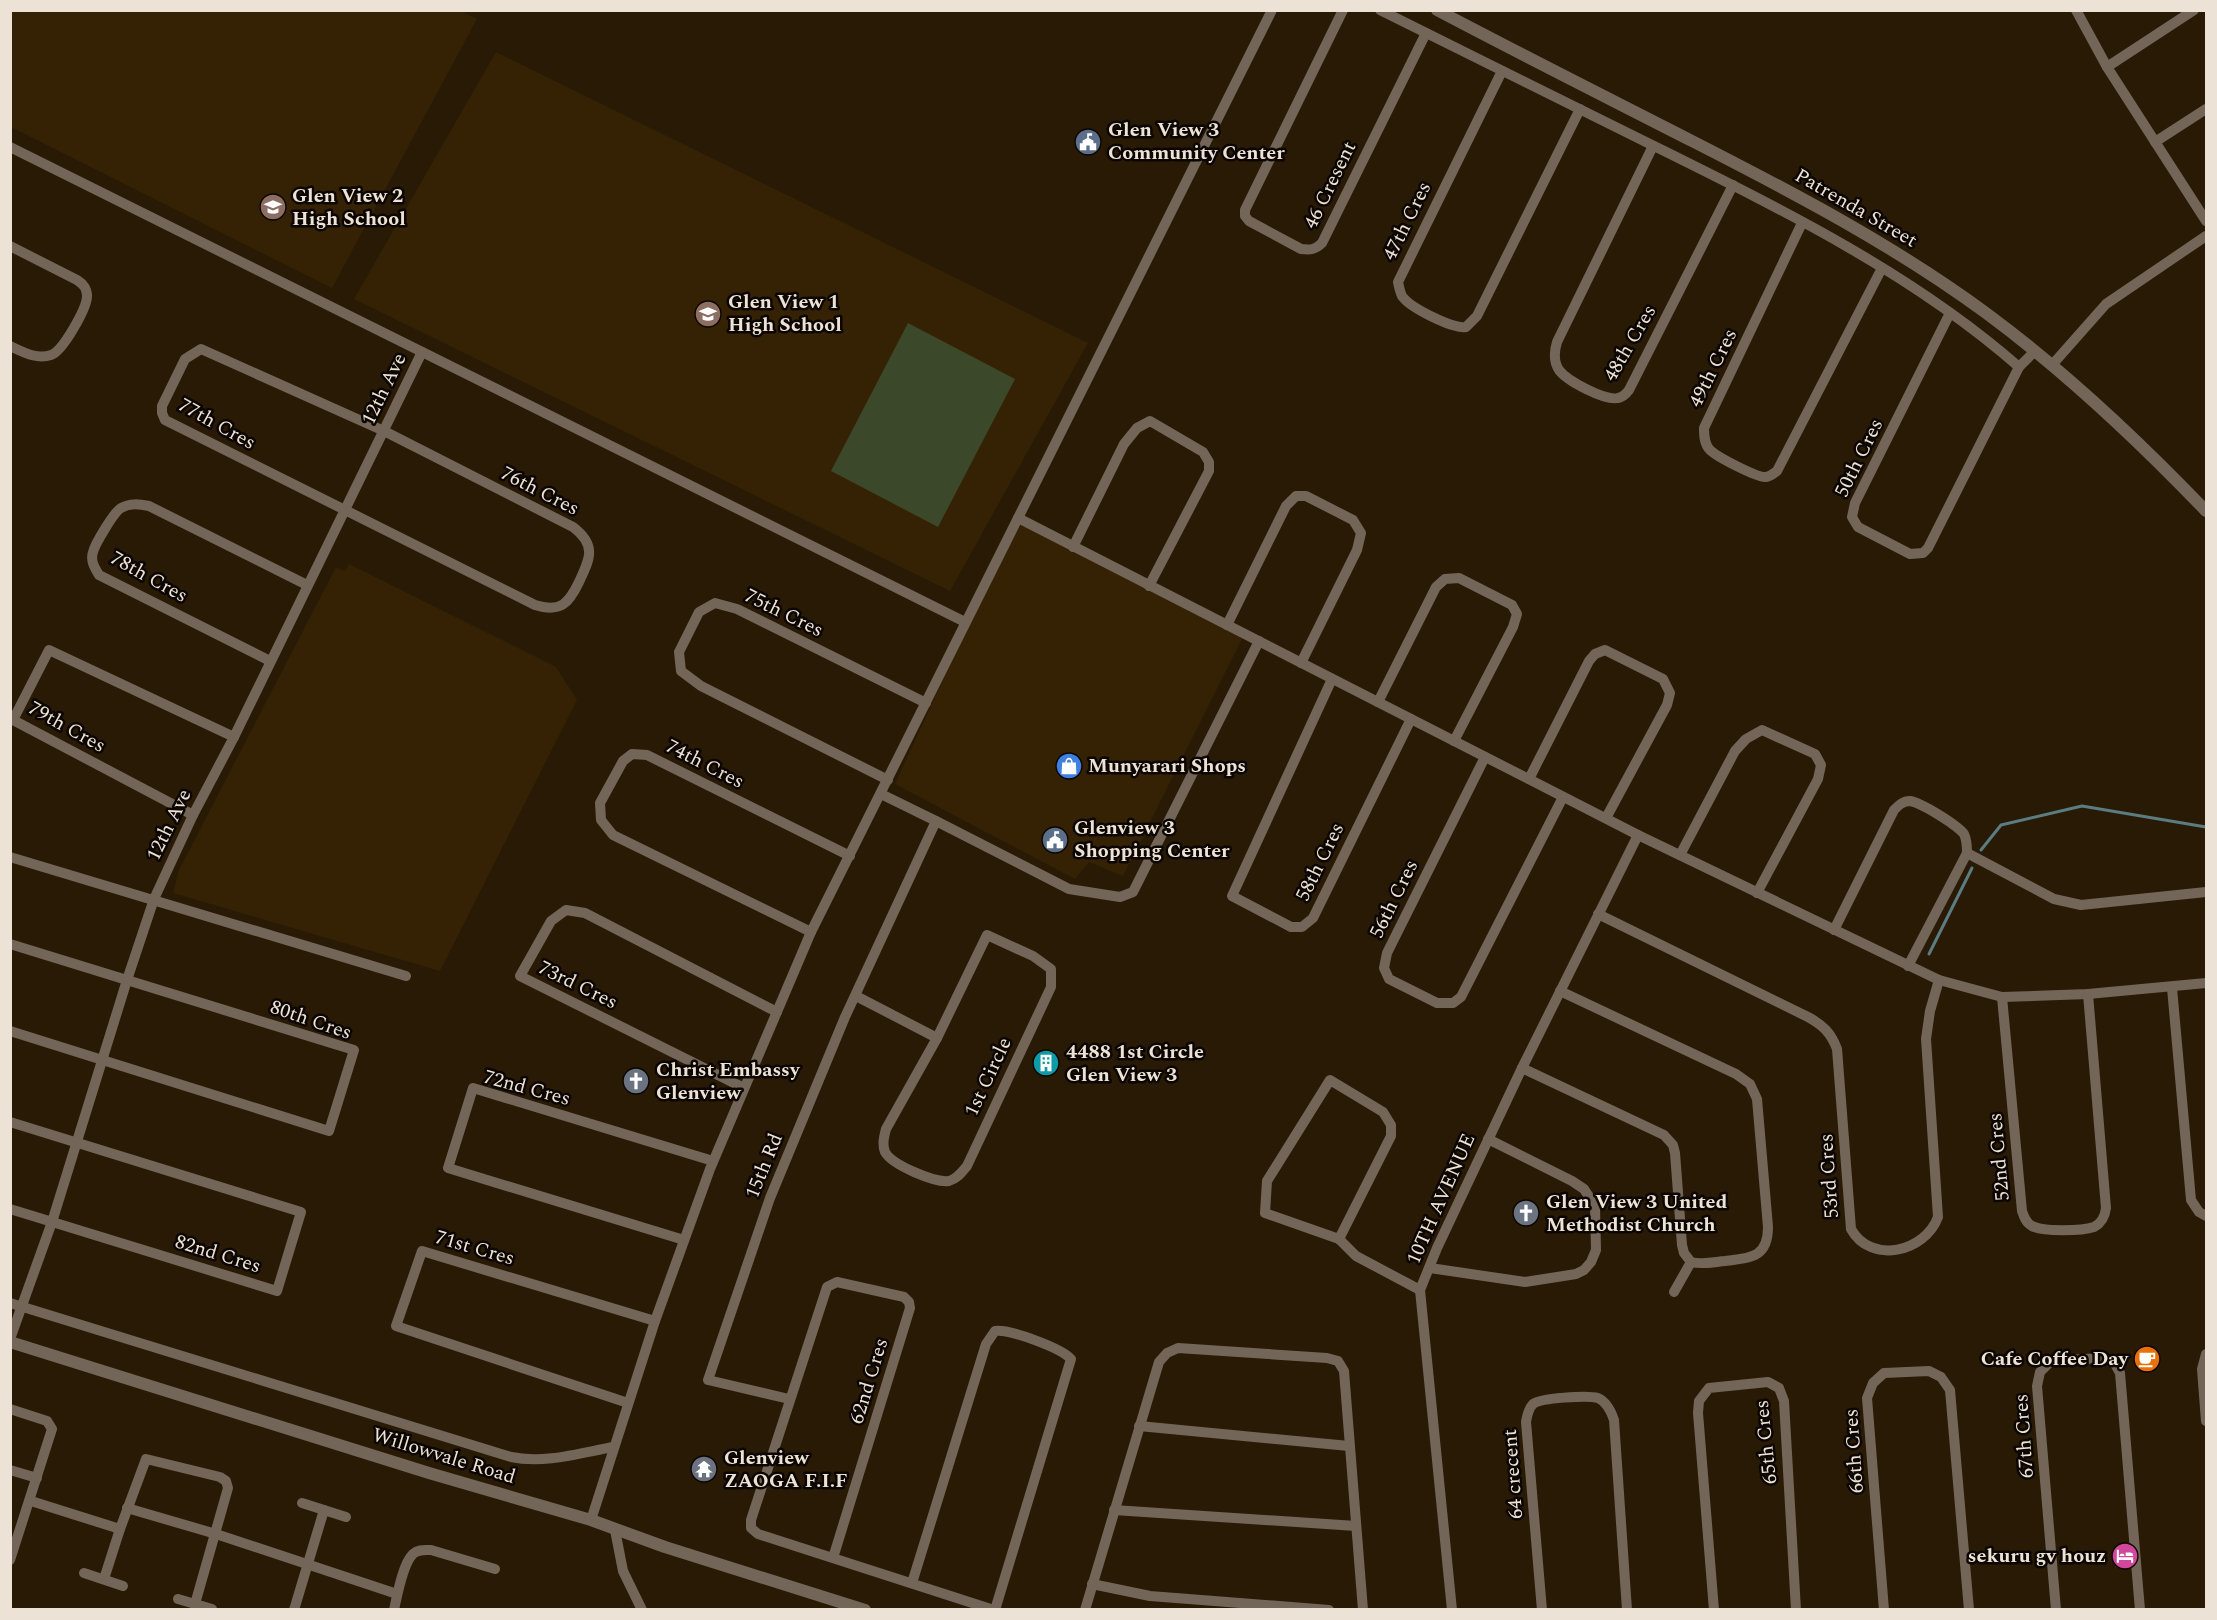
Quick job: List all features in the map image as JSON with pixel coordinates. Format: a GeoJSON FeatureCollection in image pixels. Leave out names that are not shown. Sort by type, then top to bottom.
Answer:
{"type":"FeatureCollection","features":[{"type":"Feature","properties":{"kind":"street"},"geometry":{"type":"LineString","coordinates":[[591,1521],[655,1321],[713,1161],[811,932],[1272,10]]}},
{"type":"Feature","properties":{"kind":"street","name":"46 Cresent"},"geometry":{"type":"LineString","coordinates":[[1343,10],[1245,210],[1245,216],[1249,221],[1301,249],[1317,248],[1322,243],[1426,33]]}},
{"type":"Feature","properties":{"kind":"street"},"geometry":{"type":"LineString","coordinates":[[1380,10],[1733,185],[1803,223],[1882,268],[1950,313],[1989,341],[2019,367]]}},
{"type":"Feature","properties":{"kind":"street","name":"Patrenda Street"},"geometry":{"type":"LineString","coordinates":[[1437,10],[1814,203],[1938,279],[2052,365],[2146,448],[2206,511]]}},
{"type":"Feature","properties":{"kind":"street"},"geometry":{"type":"LineString","coordinates":[[2076,10],[2107,67],[2155,142],[2203,208],[2206,221]]}},
{"type":"Feature","properties":{"kind":"street"},"geometry":{"type":"LineString","coordinates":[[2107,67],[2194,10]]}},
{"type":"Feature","properties":{"kind":"street","name":"47th Cres"},"geometry":{"type":"LineString","coordinates":[[1502,71],[1398,282],[1407,302],[1453,326],[1466,327],[1477,316],[1580,109]]}},
{"type":"Feature","properties":{"kind":"street"},"geometry":{"type":"LineString","coordinates":[[2155,142],[2206,109]]}},
{"type":"Feature","properties":{"kind":"street","name":"48th Cres"},"geometry":{"type":"LineString","coordinates":[[1653,146],[1554,352],[1558,368],[1563,374],[1603,397],[1616,399],[1629,390],[1733,185]]}},
{"type":"Feature","properties":{"kind":"street"},"geometry":{"type":"LineString","coordinates":[[10,147],[964,622]]}},
{"type":"Feature","properties":{"kind":"street","name":"49th Cres"},"geometry":{"type":"LineString","coordinates":[[1803,223],[1704,428],[1706,444],[1710,451],[1759,476],[1767,477],[1777,471],[1882,268]]}},
{"type":"Feature","properties":{"kind":"street"},"geometry":{"type":"LineString","coordinates":[[2052,365],[2106,304],[2206,236]]}},
{"type":"Feature","properties":{"kind":"street"},"geometry":{"type":"LineString","coordinates":[[10,246],[77,280],[84,286],[87,294],[85,305],[61,349],[53,355],[42,357],[31,355],[10,346]]}},
{"type":"Feature","properties":{"kind":"street","name":"50th Cres"},"geometry":{"type":"LineString","coordinates":[[1950,313],[1855,504],[1852,517],[1858,526],[1910,554],[1923,552],[1929,548],[2019,367],[2035,351]]}},
{"type":"Feature","properties":{"kind":"street","name":"77th Cres"},"geometry":{"type":"LineString","coordinates":[[345,509],[165,420],[162,406],[185,358],[201,349],[208,351],[384,431]]}},
{"type":"Feature","properties":{"kind":"street","name":"12th Ave"},"geometry":{"type":"LineString","coordinates":[[10,1341],[52,1222],[126,980],[154,898],[422,351]]}},
{"type":"Feature","properties":{"kind":"street"},"geometry":{"type":"LineString","coordinates":[[1073,547],[1124,444],[1137,428],[1150,421],[1203,452],[1209,462],[1209,471],[1149,586]]}},
{"type":"Feature","properties":{"kind":"street","name":"76th Cres"},"geometry":{"type":"LineString","coordinates":[[345,509],[535,605],[546,609],[557,608],[571,598],[590,554],[589,544],[582,534],[573,527],[384,431]]}},
{"type":"Feature","properties":{"kind":"street"},"geometry":{"type":"LineString","coordinates":[[1227,625],[1286,506],[1296,496],[1306,496],[1353,520],[1361,533],[1357,550],[1301,663]]}},
{"type":"Feature","properties":{"kind":"street","name":"78th Cres"},"geometry":{"type":"LineString","coordinates":[[270,661],[99,574],[94,567],[93,552],[116,512],[122,507],[140,504],[149,506],[308,585]]}},
{"type":"Feature","properties":{"kind":"street"},"geometry":{"type":"LineString","coordinates":[[1018,518],[1638,835],[1939,980],[2002,997],[2088,994],[2172,988],[2206,983]]}},
{"type":"Feature","properties":{"kind":"street"},"geometry":{"type":"LineString","coordinates":[[1378,702],[1436,587],[1445,579],[1459,578],[1512,605],[1517,614],[1513,627],[1454,741]]}},
{"type":"Feature","properties":{"kind":"street","name":"75th Cres"},"geometry":{"type":"LineString","coordinates":[[888,780],[701,686],[681,670],[679,652],[699,612],[715,603],[738,609],[926,703]]}},
{"type":"Feature","properties":{"kind":"street"},"geometry":{"type":"LineString","coordinates":[[881,794],[1069,889],[1120,897],[1133,892],[1259,642]]}},
{"type":"Feature","properties":{"kind":"street","name":"79th Cres"},"geometry":{"type":"LineString","coordinates":[[193,815],[12,722],[49,650],[234,737]]}},
{"type":"Feature","properties":{"kind":"street"},"geometry":{"type":"LineString","coordinates":[[1529,779],[1589,661],[1595,654],[1605,650],[1663,679],[1670,693],[1667,705],[1606,818]]}},
{"type":"Feature","properties":{"kind":"street","name":"58th Cres"},"geometry":{"type":"LineString","coordinates":[[1332,679],[1232,896],[1291,927],[1302,927],[1313,918],[1411,719]]}},
{"type":"Feature","properties":{"kind":"street"},"geometry":{"type":"LineString","coordinates":[[1680,855],[1735,751],[1746,739],[1762,730],[1815,754],[1821,765],[1818,779],[1757,893]]}},
{"type":"Feature","properties":{"kind":"street","name":"74th Cres"},"geometry":{"type":"LineString","coordinates":[[811,932],[613,835],[601,820],[600,803],[623,761],[632,754],[647,755],[850,856]]}},
{"type":"Feature","properties":{"kind":"street","name":"56th Cres"},"geometry":{"type":"LineString","coordinates":[[1485,757],[1387,953],[1384,968],[1389,978],[1437,1003],[1453,1003],[1461,997],[1563,796]]}},
{"type":"Feature","properties":{"kind":"street"},"geometry":{"type":"LineString","coordinates":[[1834,930],[1890,818],[1901,803],[1909,801],[1918,804],[1963,832],[1967,842],[1967,853],[1908,966]]}},
{"type":"Feature","properties":{"kind":"street","name":"15th Rd"},"geometry":{"type":"LineString","coordinates":[[789,1399],[708,1380],[770,1198],[856,996],[936,821]]}},
{"type":"Feature","properties":{"kind":"street","name":"10TH AVENUE"},"geometry":{"type":"LineString","coordinates":[[1452,1610],[1420,1290],[1437,1248],[1522,1068],[1638,835]]}},
{"type":"Feature","properties":{"kind":"street"},"geometry":{"type":"LineString","coordinates":[[1967,853],[2054,898],[2081,905],[2206,892]]}},
{"type":"Feature","properties":{"kind":"street"},"geometry":{"type":"LineString","coordinates":[[10,857],[154,898],[406,976]]}},
{"type":"Feature","properties":{"kind":"street","name":"73rd Cres"},"geometry":{"type":"LineString","coordinates":[[744,1088],[520,976],[551,921],[566,910],[585,913],[777,1012]]}},
{"type":"Feature","properties":{"kind":"street","name":"53rd Cres"},"geometry":{"type":"LineString","coordinates":[[1599,914],[1808,1017],[1828,1032],[1837,1049],[1851,1229],[1856,1239],[1865,1246],[1878,1249],[1912,1246],[1930,1232],[1938,1217],[1926,1039],[1930,1011],[1939,980]]}},
{"type":"Feature","properties":{"kind":"street","name":"1st Circle"},"geometry":{"type":"LineString","coordinates":[[987,935],[1033,956],[1051,969],[1051,987],[967,1166],[960,1176],[949,1181],[930,1178],[891,1160],[885,1151],[883,1141],[886,1129],[937,1038],[987,935]]}},
{"type":"Feature","properties":{"kind":"street"},"geometry":{"type":"LineString","coordinates":[[10,944],[126,980]]}},
{"type":"Feature","properties":{"kind":"street","name":"80th Cres"},"geometry":{"type":"LineString","coordinates":[[103,1059],[329,1131],[354,1050],[126,980]]}},
{"type":"Feature","properties":{"kind":"street"},"geometry":{"type":"LineString","coordinates":[[2172,988],[2192,1200],[2199,1212],[2206,1216]]}},
{"type":"Feature","properties":{"kind":"street"},"geometry":{"type":"LineString","coordinates":[[1522,1068],[1669,1139],[1675,1153],[1683,1253],[1691,1262],[1750,1258],[1765,1246],[1768,1227],[1755,1091],[1744,1078],[1560,991]]}},
{"type":"Feature","properties":{"kind":"street","name":"52nd Cres"},"geometry":{"type":"LineString","coordinates":[[2002,997],[2022,1211],[2025,1220],[2032,1226],[2059,1230],[2094,1227],[2104,1217],[2106,1208],[2088,994]]}},
{"type":"Feature","properties":{"kind":"street"},"geometry":{"type":"LineString","coordinates":[[856,996],[937,1038]]}},
{"type":"Feature","properties":{"kind":"street"},"geometry":{"type":"LineString","coordinates":[[10,1031],[103,1059]]}},
{"type":"Feature","properties":{"kind":"street"},"geometry":{"type":"LineString","coordinates":[[1339,1239],[1391,1136],[1391,1125],[1383,1112],[1330,1080],[1268,1181],[1265,1213],[1339,1239],[1356,1256],[1420,1290]]}},
{"type":"Feature","properties":{"kind":"street","name":"72nd Cres"},"geometry":{"type":"LineString","coordinates":[[684,1240],[448,1168],[473,1088],[713,1161]]}},
{"type":"Feature","properties":{"kind":"street"},"geometry":{"type":"LineString","coordinates":[[10,1122],[77,1143]]}},
{"type":"Feature","properties":{"kind":"street"},"geometry":{"type":"LineString","coordinates":[[1430,1268],[1526,1282],[1576,1274],[1584,1270],[1591,1262],[1596,1250],[1595,1206],[1584,1189],[1488,1140]]}},
{"type":"Feature","properties":{"kind":"street","name":"82nd Cres"},"geometry":{"type":"LineString","coordinates":[[52,1222],[277,1291],[301,1212],[77,1143]]}},
{"type":"Feature","properties":{"kind":"street"},"geometry":{"type":"LineString","coordinates":[[10,1209],[52,1222]]}},
{"type":"Feature","properties":{"kind":"street","name":"71st Cres"},"geometry":{"type":"LineString","coordinates":[[628,1403],[396,1326],[422,1251],[655,1321]]}},
{"type":"Feature","properties":{"kind":"street"},"geometry":{"type":"LineString","coordinates":[[1674,1292],[1691,1262]]}},
{"type":"Feature","properties":{"kind":"street","name":"62nd Cres"},"geometry":{"type":"LineString","coordinates":[[840,1282],[907,1299],[910,1308],[833,1558],[758,1533],[751,1528],[751,1520],[827,1287],[840,1282]]}},
{"type":"Feature","properties":{"kind":"street"},"geometry":{"type":"LineString","coordinates":[[10,1303],[511,1457],[524,1460],[541,1459],[613,1447]]}},
{"type":"Feature","properties":{"kind":"street"},"geometry":{"type":"LineString","coordinates":[[833,1558],[994,1610],[1071,1359],[1064,1352],[1005,1331],[995,1330],[986,1344],[912,1583]]}},
{"type":"Feature","properties":{"kind":"street","name":"Willowvale Road"},"geometry":{"type":"LineString","coordinates":[[10,1341],[429,1473],[591,1521],[865,1610]]}},
{"type":"Feature","properties":{"kind":"street"},"geometry":{"type":"LineString","coordinates":[[1085,1610],[1138,1426],[1159,1362],[1167,1353],[1178,1348],[1327,1358],[1338,1361],[1344,1371],[1348,1446],[1363,1610]]}},
{"type":"Feature","properties":{"kind":"street"},"geometry":{"type":"LineString","coordinates":[[2206,1354],[2202,1369],[2206,1421]]}},
{"type":"Feature","properties":{"kind":"street","name":"67th Cres"},"geometry":{"type":"LineString","coordinates":[[2056,1610],[2037,1386],[2040,1372],[2051,1361],[2102,1358],[2114,1362],[2120,1373],[2140,1610]]}},
{"type":"Feature","properties":{"kind":"street","name":"66th Cres"},"geometry":{"type":"LineString","coordinates":[[1884,1610],[1867,1398],[1873,1383],[1884,1373],[1929,1371],[1941,1377],[1950,1390],[1969,1610]]}},
{"type":"Feature","properties":{"kind":"street","name":"65th Cres"},"geometry":{"type":"LineString","coordinates":[[1714,1610],[1698,1413],[1699,1401],[1709,1388],[1767,1382],[1779,1388],[1784,1401],[1796,1610]]}},
{"type":"Feature","properties":{"kind":"street","name":"64 crecent"},"geometry":{"type":"LineString","coordinates":[[1542,1610],[1526,1422],[1528,1412],[1533,1404],[1542,1400],[1589,1397],[1598,1398],[1606,1403],[1614,1420],[1627,1610]]}},
{"type":"Feature","properties":{"kind":"street"},"geometry":{"type":"LineString","coordinates":[[10,1409],[47,1421],[52,1429],[10,1560]]}},
{"type":"Feature","properties":{"kind":"street"},"geometry":{"type":"LineString","coordinates":[[1138,1426],[1348,1446]]}},
{"type":"Feature","properties":{"kind":"street"},"geometry":{"type":"LineString","coordinates":[[104,1579],[146,1459],[220,1477],[226,1481],[228,1488],[195,1604]]}},
{"type":"Feature","properties":{"kind":"street"},"geometry":{"type":"LineString","coordinates":[[10,1470],[37,1478]]}},
{"type":"Feature","properties":{"kind":"street"},"geometry":{"type":"LineString","coordinates":[[30,1501],[120,1529]]}},
{"type":"Feature","properties":{"kind":"street"},"geometry":{"type":"LineString","coordinates":[[302,1503],[346,1517]]}},
{"type":"Feature","properties":{"kind":"street"},"geometry":{"type":"LineString","coordinates":[[127,1508],[216,1534],[397,1594]]}},
{"type":"Feature","properties":{"kind":"street"},"geometry":{"type":"LineString","coordinates":[[294,1610],[324,1510]]}},
{"type":"Feature","properties":{"kind":"street"},"geometry":{"type":"LineString","coordinates":[[1114,1510],[1356,1526]]}},
{"type":"Feature","properties":{"kind":"street"},"geometry":{"type":"LineString","coordinates":[[615,1530],[623,1571],[642,1610]]}},
{"type":"Feature","properties":{"kind":"street"},"geometry":{"type":"LineString","coordinates":[[393,1610],[408,1560],[414,1553],[421,1550],[431,1550],[495,1569]]}},
{"type":"Feature","properties":{"kind":"street"},"geometry":{"type":"LineString","coordinates":[[84,1573],[123,1586]]}},
{"type":"Feature","properties":{"kind":"street"},"geometry":{"type":"LineString","coordinates":[[1092,1584],[1150,1596],[1329,1610]]}},
{"type":"Feature","properties":{"kind":"street"},"geometry":{"type":"LineString","coordinates":[[178,1599],[212,1609]]}},
{"type":"Feature","properties":{"kind":"shaded area","name":"Glen View 2 High School"},"geometry":{"type":"Polygon","coordinates":[[[459,10],[477,19],[332,288],[11,127],[11,11],[459,10]]]}},
{"type":"Feature","properties":{"kind":"shaded area","name":"Glen View 1 High School"},"geometry":{"type":"Polygon","coordinates":[[[496,52],[1088,343],[950,591],[354,299],[496,52]]]}},
{"type":"Feature","properties":{"kind":"shaded area"},"geometry":{"type":"Polygon","coordinates":[[[1021,524],[1243,637],[1123,876],[1089,862],[1075,879],[895,784],[977,606],[1021,524]]]}},
{"type":"Feature","properties":{"kind":"shaded area"},"geometry":{"type":"Polygon","coordinates":[[[349,564],[556,667],[577,700],[440,971],[173,893],[179,870],[336,567],[345,571],[349,564]]]}},
{"type":"Feature","properties":{"kind":"green space"},"geometry":{"type":"Polygon","coordinates":[[[908,323],[1015,379],[938,527],[831,471],[908,323]]]}},
{"type":"Feature","properties":{"kind":"waterway"},"geometry":{"type":"LineString","coordinates":[[1981,850],[2001,825],[2082,806],[2206,827]]}},
{"type":"Feature","properties":{"kind":"waterway"},"geometry":{"type":"LineString","coordinates":[[1929,954],[1972,868]]}},
{"type":"Feature","properties":{"kind":"place","name":"Glen View 3 Community Center"},"geometry":{"type":"Point","coordinates":[1088,142]}},
{"type":"Feature","properties":{"kind":"place","name":"Glen View 2 High School"},"geometry":{"type":"Point","coordinates":[273,207]}},
{"type":"Feature","properties":{"kind":"place","name":"Glen View 1 High School"},"geometry":{"type":"Point","coordinates":[708,314]}},
{"type":"Feature","properties":{"kind":"place","name":"Munyarari Shops"},"geometry":{"type":"Point","coordinates":[1069,766]}},
{"type":"Feature","properties":{"kind":"place","name":"Glenview 3 Shopping Center"},"geometry":{"type":"Point","coordinates":[1055,840]}},
{"type":"Feature","properties":{"kind":"place","name":"4488 1st Circle Glen View 3"},"geometry":{"type":"Point","coordinates":[1046,1063]}},
{"type":"Feature","properties":{"kind":"place","name":"Christ Embassy Glenview"},"geometry":{"type":"Point","coordinates":[636,1081]}},
{"type":"Feature","properties":{"kind":"place","name":"Glen View 3 United Methodist Church"},"geometry":{"type":"Point","coordinates":[1526,1213]}},
{"type":"Feature","properties":{"kind":"place","name":"Cafe Coffee Day"},"geometry":{"type":"Point","coordinates":[2147,1359]}},
{"type":"Feature","properties":{"kind":"place","name":"Glenview ZAOGA F.I.F"},"geometry":{"type":"Point","coordinates":[704,1469]}},
{"type":"Feature","properties":{"kind":"place","name":"sekuru gv houz"},"geometry":{"type":"Point","coordinates":[2125,1556]}}]}
